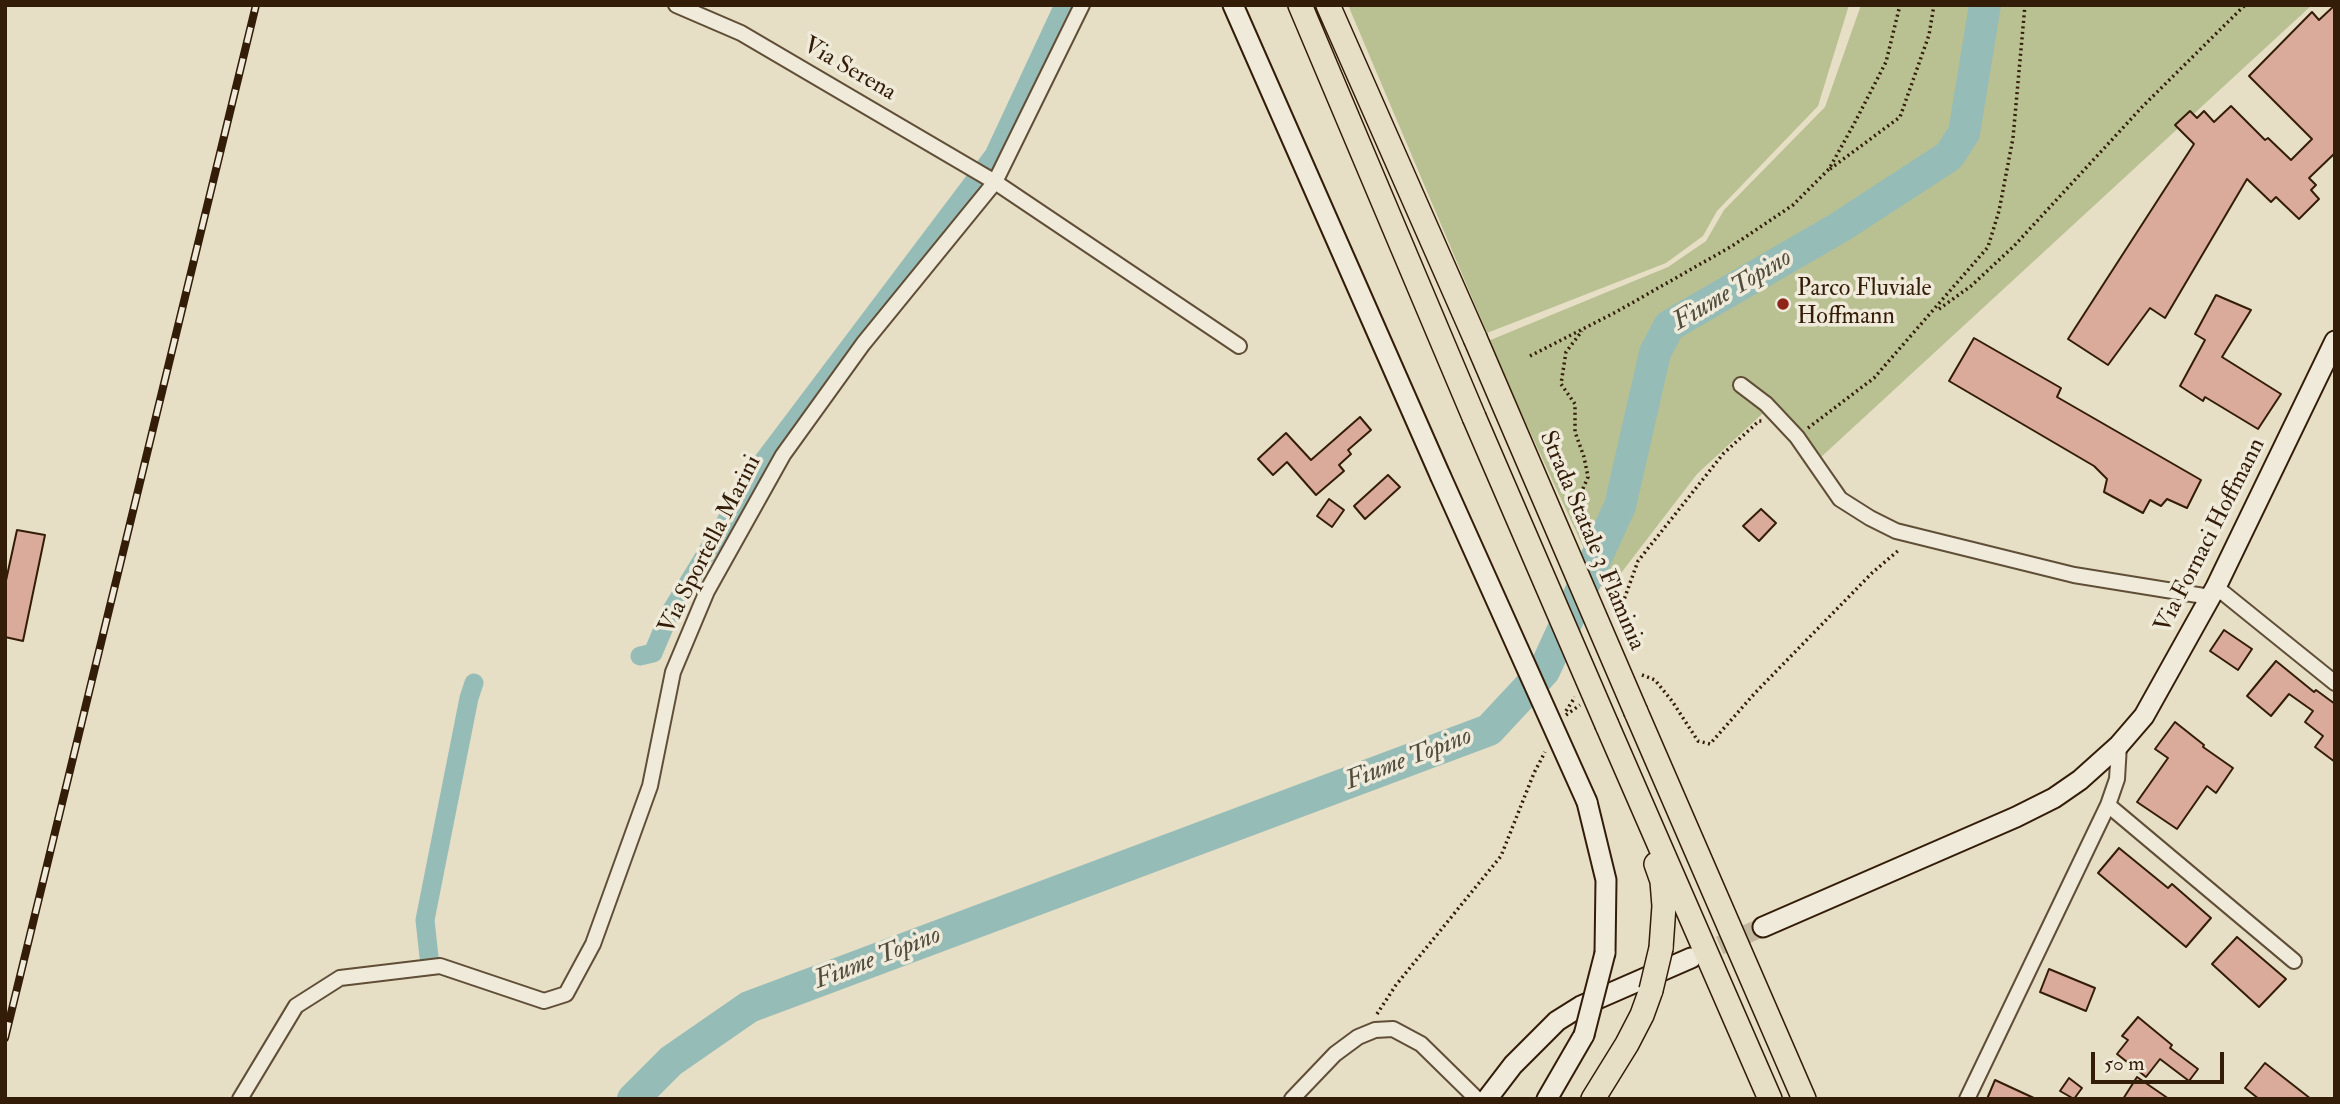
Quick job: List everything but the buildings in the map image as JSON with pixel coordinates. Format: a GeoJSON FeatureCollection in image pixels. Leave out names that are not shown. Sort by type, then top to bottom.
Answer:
{"type":"FeatureCollection","features":[{"type":"Feature","properties":{"kind":"highway"},"geometry":{"type":"LineString","coordinates":[[1300,5],[1474,417],[1770,1099]]}},
{"type":"Feature","properties":{"kind":"highway","name":"Strada Statale 3 Flaminia"},"geometry":{"type":"LineString","coordinates":[[1328,5],[1804,1099]]}},
{"type":"Feature","properties":{"kind":"highway"},"geometry":{"type":"LineString","coordinates":[[1646,734],[1671,772],[1821,1099]]}},
{"type":"Feature","properties":{"kind":"highway"},"geometry":{"type":"LineString","coordinates":[[1593,1099],[1642,1015],[1661,948],[1664,906],[1662,881],[1653,853],[1627,794],[1611,735]]}},
{"type":"Feature","properties":{"kind":"main road"},"geometry":{"type":"LineString","coordinates":[[1233,5],[1587,802],[1606,880],[1605,953],[1584,1035],[1547,1099]]}},
{"type":"Feature","properties":{"kind":"main road","name":"Via Fornaci Hoffmann"},"geometry":{"type":"LineString","coordinates":[[1763,927],[2016,817],[2080,780],[2119,745],[2144,716],[2213,592],[2335,341]]}},
{"type":"Feature","properties":{"kind":"main road"},"geometry":{"type":"LineString","coordinates":[[1487,1099],[1513,1065],[1557,1021],[1581,1006],[1691,958]]}},
{"type":"Feature","properties":{"kind":"street","name":"Via Serena"},"geometry":{"type":"LineString","coordinates":[[676,5],[741,33],[994,181],[1239,346]]}},
{"type":"Feature","properties":{"kind":"street","name":"Via Sportella Marini"},"geometry":{"type":"LineString","coordinates":[[240,1099],[296,1006],[340,978],[440,966],[544,1001],[566,994],[593,944],[650,786],[673,672],[707,591],[791,444],[863,344],[994,181],[1082,5]]}},
{"type":"Feature","properties":{"kind":"street"},"geometry":{"type":"LineString","coordinates":[[1741,385],[1766,404],[1797,437],[1840,499],[1870,518],[1896,531],[2074,575],[2213,592],[2335,683]]}},
{"type":"Feature","properties":{"kind":"street"},"geometry":{"type":"LineString","coordinates":[[1967,1099],[2108,805],[2117,779],[2119,745]]}},
{"type":"Feature","properties":{"kind":"street"},"geometry":{"type":"LineString","coordinates":[[2108,805],[2294,961]]}},
{"type":"Feature","properties":{"kind":"street"},"geometry":{"type":"LineString","coordinates":[[1292,1099],[1335,1054],[1357,1037],[1375,1030],[1393,1029],[1421,1044],[1478,1099]]}},
{"type":"Feature","properties":{"kind":"path"},"geometry":{"type":"LineString","coordinates":[[1829,169],[1886,62],[1900,5]]}},
{"type":"Feature","properties":{"kind":"path"},"geometry":{"type":"LineString","coordinates":[[1530,356],[1732,246],[1793,205],[1829,169],[1900,117],[1929,35],[1934,5]]}},
{"type":"Feature","properties":{"kind":"path"},"geometry":{"type":"LineString","coordinates":[[1797,437],[1874,378],[1989,247],[2013,138],[2025,5]]}},
{"type":"Feature","properties":{"kind":"path"},"geometry":{"type":"LineString","coordinates":[[1932,313],[1971,286],[2014,246],[2143,106],[2245,5]]}},
{"type":"Feature","properties":{"kind":"path"},"geometry":{"type":"LineString","coordinates":[[1567,523],[1581,498],[1588,477],[1575,432],[1575,404],[1561,384],[1566,352],[1583,329]]}},
{"type":"Feature","properties":{"kind":"path"},"geometry":{"type":"LineString","coordinates":[[1614,625],[1638,561],[1723,454],[1759,421],[1786,425]]}},
{"type":"Feature","properties":{"kind":"path"},"geometry":{"type":"LineString","coordinates":[[1638,674],[1655,680],[1699,741],[1710,744],[1755,693],[1872,573],[1915,536]]}},
{"type":"Feature","properties":{"kind":"path"},"geometry":{"type":"LineString","coordinates":[[1576,693],[1564,716],[1584,703]]}},
{"type":"Feature","properties":{"kind":"path"},"geometry":{"type":"LineString","coordinates":[[1375,1030],[1378,1011],[1390,994],[1501,856],[1546,750]]}},
{"type":"Feature","properties":{"kind":"green space"},"geometry":{"type":"Polygon","coordinates":[[[1348,5],[1849,5],[1818,106],[1717,211],[1703,236],[1666,263],[1487,333],[1348,5]]]}},
{"type":"Feature","properties":{"kind":"green space","name":"Parco Fluviale Hoffmann"},"geometry":{"type":"Polygon","coordinates":[[[1861,5],[2312,5],[1820,458],[1773,404],[1697,474],[1605,594],[1488,341],[1668,267],[1706,241],[1724,210],[1825,107],[1861,5]]]}},
{"type":"Feature","properties":{"kind":"waterway"},"geometry":{"type":"LineString","coordinates":[[640,656],[653,653],[670,613],[761,464],[994,155],[1064,5]]}},
{"type":"Feature","properties":{"kind":"waterway","name":"Fiume Topino"},"geometry":{"type":"LineString","coordinates":[[633,1099],[671,1061],[749,1007],[1489,730],[1544,671],[1620,506],[1655,353],[1669,326],[1840,227],[1949,156],[1964,133],[1985,5]]}},
{"type":"Feature","properties":{"kind":"waterway"},"geometry":{"type":"LineString","coordinates":[[429,957],[425,920],[474,683]]}},
{"type":"Feature","properties":{"kind":"tunnel"},"geometry":{"type":"LineString","coordinates":[[1693,957],[1763,927]]}},
{"type":"Feature","properties":{"kind":"railway"},"geometry":{"type":"LineString","coordinates":[[5,1038],[256,5]]}},
{"type":"Feature","properties":{"kind":"place","name":"Parco Fluviale Hoffmann"},"geometry":{"type":"Point","coordinates":[1783,304]}}]}
